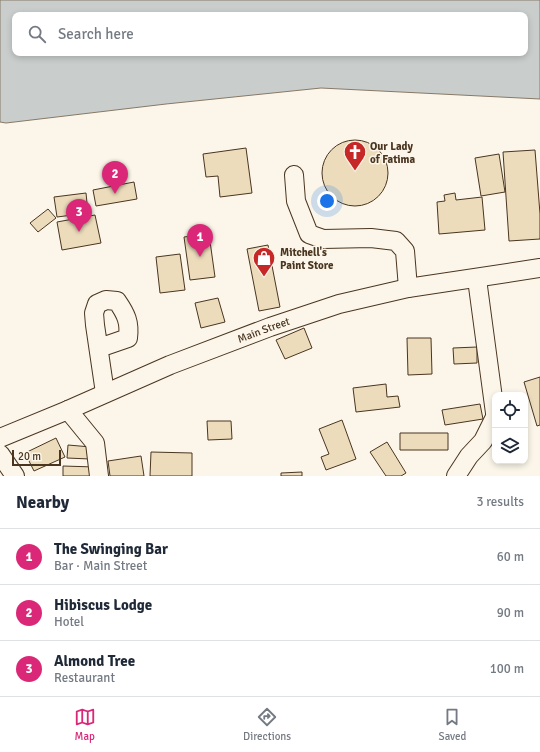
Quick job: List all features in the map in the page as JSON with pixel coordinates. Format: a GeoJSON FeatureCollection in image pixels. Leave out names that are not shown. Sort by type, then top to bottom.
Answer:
{"type":"FeatureCollection","features":[{"type":"Feature","properties":{"kind":"street"},"geometry":{"type":"LineString","coordinates":[[294,175],[296,201],[310,234],[323,239],[370,238],[396,241],[405,251],[408,288]]}},
{"type":"Feature","properties":{"kind":"street","name":"Main Street"},"geometry":{"type":"LineString","coordinates":[[0,438],[170,365],[270,327],[339,304],[408,288],[540,268]]}},
{"type":"Feature","properties":{"kind":"street"},"geometry":{"type":"LineString","coordinates":[[477,278],[492,392]]}},
{"type":"Feature","properties":{"kind":"street"},"geometry":{"type":"LineString","coordinates":[[99,348],[105,393]]}},
{"type":"Feature","properties":{"kind":"street"},"geometry":{"type":"LineString","coordinates":[[68,410],[94,443],[99,476]]}},
{"type":"Feature","properties":{"kind":"street"},"geometry":{"type":"LineString","coordinates":[[456,476],[469,456],[483,441],[492,423]]}},
{"type":"Feature","properties":{"kind":"street"},"geometry":{"type":"LineString","coordinates":[[0,454],[15,476]]}},
{"type":"Feature","properties":{"kind":"shaded area"},"geometry":{"type":"Polygon","coordinates":[[[0,0],[540,0],[540,99],[321,88],[166,104],[6,123],[0,122],[0,0]]]}},
{"type":"Feature","properties":{"kind":"building","name":"Our Lady of Fatima"},"geometry":{"type":"Polygon","coordinates":[[[355,140],[368,142],[378,150],[386,160],[388,173],[386,186],[378,196],[368,204],[355,206],[342,204],[332,196],[324,186],[322,173],[324,160],[332,150],[342,142],[355,140]]]}},
{"type":"Feature","properties":{"kind":"building"},"geometry":{"type":"Polygon","coordinates":[[[246,148],[252,193],[220,197],[218,176],[206,177],[203,154],[246,148]]]}},
{"type":"Feature","properties":{"kind":"building"},"geometry":{"type":"Polygon","coordinates":[[[535,150],[540,214],[540,239],[509,241],[503,152],[535,150]]]}},
{"type":"Feature","properties":{"kind":"building"},"geometry":{"type":"Polygon","coordinates":[[[499,154],[505,192],[481,196],[475,158],[499,154]]]}},
{"type":"Feature","properties":{"kind":"building"},"geometry":{"type":"Polygon","coordinates":[[[134,182],[137,199],[96,206],[93,190],[134,182]]]}},
{"type":"Feature","properties":{"kind":"building"},"geometry":{"type":"Polygon","coordinates":[[[86,193],[88,213],[57,217],[54,197],[86,193]]]}},
{"type":"Feature","properties":{"kind":"building"},"geometry":{"type":"Polygon","coordinates":[[[455,193],[456,200],[482,197],[485,230],[439,234],[437,202],[445,201],[444,195],[455,193]]]}},
{"type":"Feature","properties":{"kind":"building"},"geometry":{"type":"Polygon","coordinates":[[[48,209],[56,218],[38,232],[30,223],[48,209]]]}},
{"type":"Feature","properties":{"kind":"building"},"geometry":{"type":"Polygon","coordinates":[[[95,215],[101,243],[62,250],[57,222],[95,215]]]}},
{"type":"Feature","properties":{"kind":"building"},"geometry":{"type":"Polygon","coordinates":[[[209,234],[215,277],[190,280],[184,237],[209,234]]]}},
{"type":"Feature","properties":{"kind":"building","name":"Mitchell's Paint Store"},"geometry":{"type":"Polygon","coordinates":[[[268,245],[280,307],[259,311],[247,249],[268,245]]]}},
{"type":"Feature","properties":{"kind":"building"},"geometry":{"type":"Polygon","coordinates":[[[180,254],[185,290],[160,293],[156,257],[180,254]]]}},
{"type":"Feature","properties":{"kind":"building"},"geometry":{"type":"Polygon","coordinates":[[[218,298],[225,322],[201,328],[195,303],[218,298]]]}},
{"type":"Feature","properties":{"kind":"building"},"geometry":{"type":"Polygon","coordinates":[[[304,328],[312,348],[285,359],[276,340],[304,328]]]}},
{"type":"Feature","properties":{"kind":"building"},"geometry":{"type":"Polygon","coordinates":[[[407,338],[431,338],[432,374],[408,375],[407,338]]]}},
{"type":"Feature","properties":{"kind":"building"},"geometry":{"type":"Polygon","coordinates":[[[477,347],[477,363],[454,364],[453,348],[477,347]]]}},
{"type":"Feature","properties":{"kind":"building"},"geometry":{"type":"Polygon","coordinates":[[[540,377],[540,425],[537,426],[528,392],[524,382],[540,377]]]}},
{"type":"Feature","properties":{"kind":"building"},"geometry":{"type":"Polygon","coordinates":[[[386,384],[387,397],[398,396],[400,407],[356,412],[353,388],[386,384]]]}},
{"type":"Feature","properties":{"kind":"building"},"geometry":{"type":"Polygon","coordinates":[[[480,404],[483,419],[445,425],[442,410],[480,404]]]}},
{"type":"Feature","properties":{"kind":"building"},"geometry":{"type":"Polygon","coordinates":[[[342,420],[356,459],[326,470],[321,457],[329,454],[319,429],[342,420]]]}},
{"type":"Feature","properties":{"kind":"building"},"geometry":{"type":"Polygon","coordinates":[[[207,421],[231,421],[232,439],[208,440],[207,421]]]}},
{"type":"Feature","properties":{"kind":"building"},"geometry":{"type":"Polygon","coordinates":[[[400,433],[448,433],[448,450],[400,450],[400,433]]]}},
{"type":"Feature","properties":{"kind":"building"},"geometry":{"type":"Polygon","coordinates":[[[56,438],[65,457],[34,471],[25,453],[56,438]]]}},
{"type":"Feature","properties":{"kind":"building"},"geometry":{"type":"Polygon","coordinates":[[[387,442],[406,473],[401,476],[386,476],[370,452],[387,442]]]}},
{"type":"Feature","properties":{"kind":"building"},"geometry":{"type":"Polygon","coordinates":[[[68,445],[91,447],[90,459],[67,458],[68,445]]]}},
{"type":"Feature","properties":{"kind":"building"},"geometry":{"type":"Polygon","coordinates":[[[151,452],[192,453],[192,476],[150,476],[151,452]]]}},
{"type":"Feature","properties":{"kind":"building"},"geometry":{"type":"Polygon","coordinates":[[[141,456],[144,476],[110,476],[108,461],[141,456]]]}},
{"type":"Feature","properties":{"kind":"building"},"geometry":{"type":"Polygon","coordinates":[[[63,466],[95,467],[94,476],[63,476],[63,466]]]}},
{"type":"Feature","properties":{"kind":"building"},"geometry":{"type":"Polygon","coordinates":[[[302,472],[302,476],[281,476],[281,473],[302,472]]]}},
{"type":"Feature","properties":{"kind":"place","name":"Our Lady of Fatima"},"geometry":{"type":"Point","coordinates":[355,172]}},
{"type":"Feature","properties":{"kind":"place","name":"Hibiscus Lodge"},"geometry":{"type":"Point","coordinates":[115,194]}},
{"type":"Feature","properties":{"kind":"place","name":"Almond Tree"},"geometry":{"type":"Point","coordinates":[79,232]}},
{"type":"Feature","properties":{"kind":"place","name":"The Swinging Bar"},"geometry":{"type":"Point","coordinates":[200,257]}},
{"type":"Feature","properties":{"kind":"place","name":"Mitchell's Paint Store"},"geometry":{"type":"Point","coordinates":[264,278]}}]}
